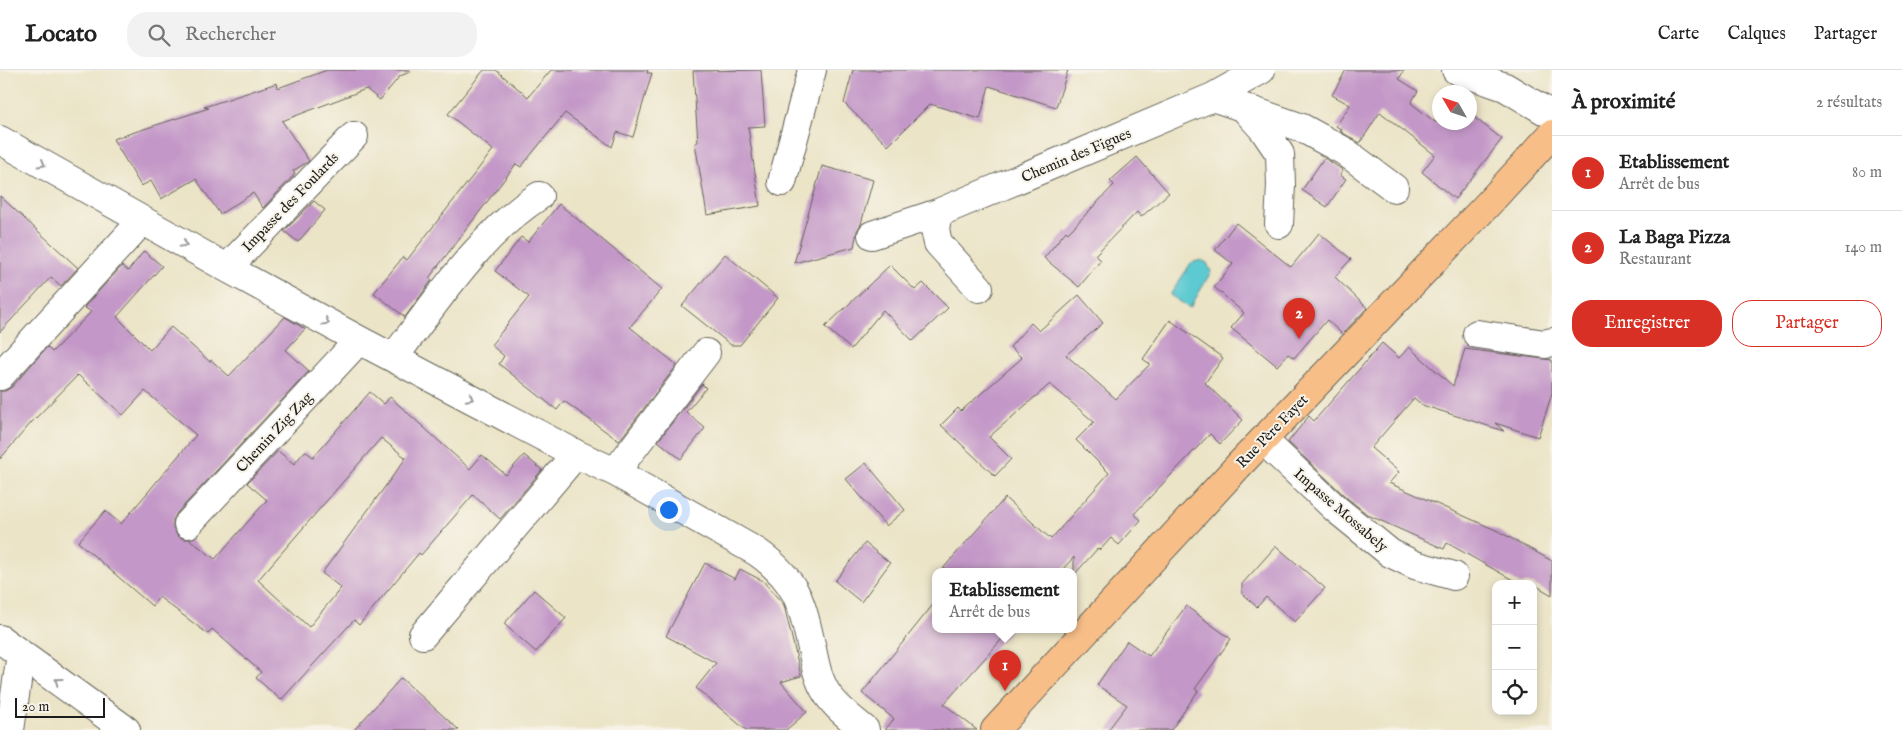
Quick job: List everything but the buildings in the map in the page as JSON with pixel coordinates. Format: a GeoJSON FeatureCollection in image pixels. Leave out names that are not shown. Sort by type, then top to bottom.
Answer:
{"type":"FeatureCollection","features":[{"type":"Feature","properties":{"kind":"main road","name":"Rue Père Fayet"},"geometry":{"type":"LineString","coordinates":[[995,730],[1263,440],[1488,204],[1552,134]]}},
{"type":"Feature","properties":{"kind":"street"},"geometry":{"type":"LineString","coordinates":[[782,182],[812,70]]}},
{"type":"Feature","properties":{"kind":"street","name":"Chemin des Figues"},"geometry":{"type":"LineString","coordinates":[[872,236],[938,213],[1213,97],[1261,70]]}},
{"type":"Feature","properties":{"kind":"street"},"geometry":{"type":"LineString","coordinates":[[1456,70],[1495,78],[1552,115]]}},
{"type":"Feature","properties":{"kind":"street"},"geometry":{"type":"LineString","coordinates":[[1213,97],[1302,128],[1344,151],[1394,188]]}},
{"type":"Feature","properties":{"kind":"street"},"geometry":{"type":"LineString","coordinates":[[1243,107],[1263,129],[1280,154],[1281,185],[1278,224]]}},
{"type":"Feature","properties":{"kind":"street","name":"Impasse des Foulards"},"geometry":{"type":"LineString","coordinates":[[227,268],[354,136]]}},
{"type":"Feature","properties":{"kind":"street"},"geometry":{"type":"LineString","coordinates":[[0,140],[359,340],[576,454],[615,472],[757,552],[774,564],[787,577],[804,613],[819,677],[827,693],[865,730]]}},
{"type":"Feature","properties":{"kind":"street"},"geometry":{"type":"LineString","coordinates":[[394,357],[478,248],[522,207],[539,196]]}},
{"type":"Feature","properties":{"kind":"street"},"geometry":{"type":"LineString","coordinates":[[938,213],[934,229],[938,243],[979,288]]}},
{"type":"Feature","properties":{"kind":"street"},"geometry":{"type":"LineString","coordinates":[[0,376],[142,220]]}},
{"type":"Feature","properties":{"kind":"street"},"geometry":{"type":"LineString","coordinates":[[1477,334],[1545,344],[1552,342]]}},
{"type":"Feature","properties":{"kind":"street","name":"Chemin Zig Zag"},"geometry":{"type":"LineString","coordinates":[[188,524],[359,340]]}},
{"type":"Feature","properties":{"kind":"street"},"geometry":{"type":"LineString","coordinates":[[615,472],[706,353]]}},
{"type":"Feature","properties":{"kind":"street","name":"Impasse Mossabely"},"geometry":{"type":"LineString","coordinates":[[1263,440],[1336,509],[1390,553],[1415,565],[1454,576]]}},
{"type":"Feature","properties":{"kind":"street"},"geometry":{"type":"LineString","coordinates":[[423,635],[576,454]]}},
{"type":"Feature","properties":{"kind":"street"},"geometry":{"type":"LineString","coordinates":[[10,647],[10,730]]}},
{"type":"Feature","properties":{"kind":"street"},"geometry":{"type":"LineString","coordinates":[[10,647],[126,730]]}},
{"type":"Feature","properties":{"kind":"water"},"geometry":{"type":"Polygon","coordinates":[[[1201,260],[1207,263],[1211,272],[1190,308],[1170,295],[1191,263],[1201,260]]]}},
{"type":"Feature","properties":{"kind":"place","name":"La Baga Pizza"},"geometry":{"type":"Point","coordinates":[1299,339]}},
{"type":"Feature","properties":{"kind":"place","name":"Etablissement"},"geometry":{"type":"Point","coordinates":[1005,691]}}]}
